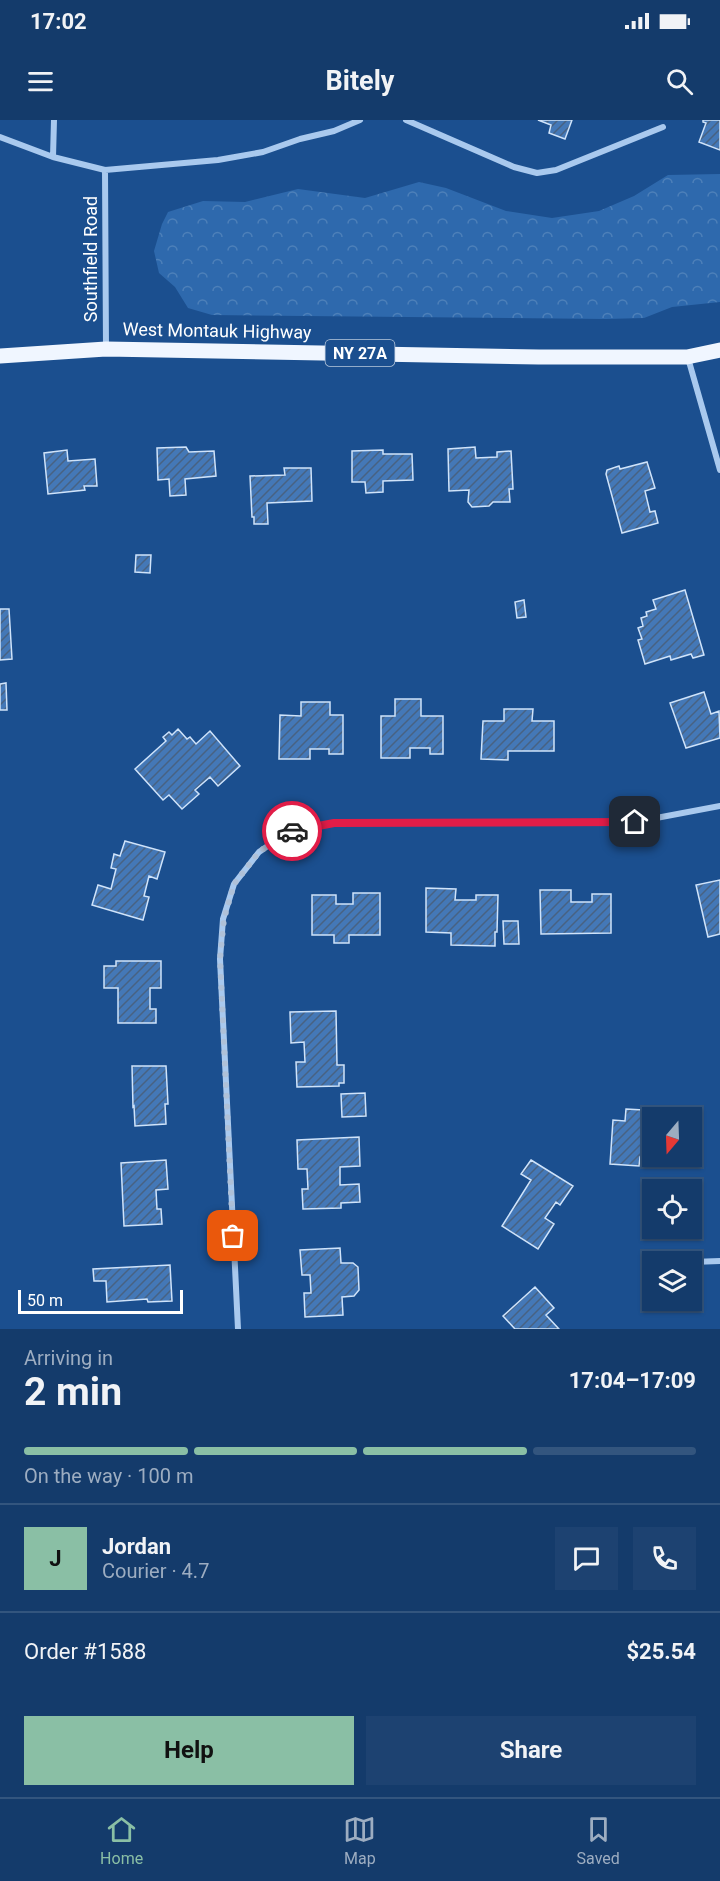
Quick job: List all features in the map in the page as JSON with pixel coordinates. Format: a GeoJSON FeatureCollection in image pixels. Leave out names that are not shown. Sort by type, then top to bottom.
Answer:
{"type":"FeatureCollection","features":[{"type":"Feature","properties":{"kind":"main road","name":"West Montauk Highway"},"geometry":{"type":"LineString","coordinates":[[0,356],[106,349],[539,357],[687,357],[720,350]]}},
{"type":"Feature","properties":{"kind":"street"},"geometry":{"type":"LineString","coordinates":[[53,157],[54,120]]}},
{"type":"Feature","properties":{"kind":"street"},"geometry":{"type":"LineString","coordinates":[[0,137],[53,157],[105,170],[218,160],[263,152],[300,139],[334,131],[360,120]]}},
{"type":"Feature","properties":{"kind":"street"},"geometry":{"type":"LineString","coordinates":[[406,120],[514,167],[537,173],[556,170],[663,127]]}},
{"type":"Feature","properties":{"kind":"street","name":"Southfield Road"},"geometry":{"type":"LineString","coordinates":[[105,170],[106,349]]}},
{"type":"Feature","properties":{"kind":"street"},"geometry":{"type":"LineString","coordinates":[[687,357],[720,470]]}},
{"type":"Feature","properties":{"kind":"street"},"geometry":{"type":"LineString","coordinates":[[238,1329],[220,959],[224,919],[234,884],[259,852],[288,832],[334,823],[635,822],[720,806]]}},
{"type":"Feature","properties":{"kind":"street"},"geometry":{"type":"LineString","coordinates":[[702,1262],[720,1261]]}},
{"type":"Feature","properties":{"kind":"green space"},"geometry":{"type":"Polygon","coordinates":[[[720,174],[720,302],[672,307],[644,318],[212,315],[188,308],[175,287],[159,273],[154,251],[168,212],[203,201],[245,202],[298,189],[365,198],[419,182],[446,188],[506,211],[552,218],[599,211],[634,196],[668,175],[720,174]]]}},
{"type":"Feature","properties":{"kind":"building"},"geometry":{"type":"Polygon","coordinates":[[[538,120],[572,120],[565,139],[549,133],[551,125],[538,120]]]}},
{"type":"Feature","properties":{"kind":"building"},"geometry":{"type":"Polygon","coordinates":[[[703,120],[720,120],[720,150],[699,142],[706,123],[703,120]]]}},
{"type":"Feature","properties":{"kind":"building"},"geometry":{"type":"Polygon","coordinates":[[[186,447],[189,452],[214,451],[216,476],[185,479],[186,495],[170,496],[169,479],[158,480],[157,448],[186,447]]]}},
{"type":"Feature","properties":{"kind":"building"},"geometry":{"type":"Polygon","coordinates":[[[475,447],[476,458],[497,457],[497,452],[511,451],[513,489],[509,489],[510,502],[493,502],[489,506],[472,507],[468,502],[469,490],[449,491],[448,449],[475,447]]]}},
{"type":"Feature","properties":{"kind":"building"},"geometry":{"type":"Polygon","coordinates":[[[67,450],[68,461],[95,459],[97,486],[84,486],[85,490],[48,494],[44,453],[67,450]]]}},
{"type":"Feature","properties":{"kind":"building"},"geometry":{"type":"Polygon","coordinates":[[[383,450],[383,454],[412,454],[413,480],[383,481],[383,492],[366,493],[365,482],[352,482],[352,451],[383,450]]]}},
{"type":"Feature","properties":{"kind":"building"},"geometry":{"type":"Polygon","coordinates":[[[647,462],[655,488],[645,491],[650,512],[655,511],[658,523],[622,533],[606,474],[607,470],[647,462]]]}},
{"type":"Feature","properties":{"kind":"building"},"geometry":{"type":"Polygon","coordinates":[[[284,468],[311,468],[312,501],[267,503],[268,524],[254,524],[250,476],[285,475],[284,468]]]}},
{"type":"Feature","properties":{"kind":"building"},"geometry":{"type":"Polygon","coordinates":[[[136,555],[151,555],[150,573],[135,572],[136,555]]]}},
{"type":"Feature","properties":{"kind":"building"},"geometry":{"type":"Polygon","coordinates":[[[685,590],[704,655],[693,658],[691,654],[671,660],[670,656],[645,664],[638,640],[642,639],[638,628],[643,626],[641,618],[647,616],[646,612],[656,609],[653,600],[685,590]]]}},
{"type":"Feature","properties":{"kind":"building"},"geometry":{"type":"Polygon","coordinates":[[[524,600],[526,617],[517,618],[515,602],[524,600]]]}},
{"type":"Feature","properties":{"kind":"building"},"geometry":{"type":"Polygon","coordinates":[[[0,609],[9,609],[12,659],[0,660],[0,609]]]}},
{"type":"Feature","properties":{"kind":"building"},"geometry":{"type":"Polygon","coordinates":[[[6,683],[7,710],[0,710],[0,684],[6,683]]]}},
{"type":"Feature","properties":{"kind":"building"},"geometry":{"type":"Polygon","coordinates":[[[704,692],[711,714],[719,711],[720,738],[686,748],[670,703],[704,692]]]}},
{"type":"Feature","properties":{"kind":"building"},"geometry":{"type":"Polygon","coordinates":[[[395,699],[421,699],[421,716],[443,716],[443,754],[430,754],[430,748],[410,748],[410,758],[381,758],[381,716],[395,716],[395,699]]]}},
{"type":"Feature","properties":{"kind":"building"},"geometry":{"type":"Polygon","coordinates":[[[301,702],[330,702],[330,715],[343,715],[343,754],[329,754],[329,749],[310,749],[310,759],[279,759],[280,715],[301,716],[301,702]]]}},
{"type":"Feature","properties":{"kind":"building"},"geometry":{"type":"Polygon","coordinates":[[[504,709],[533,709],[532,721],[554,721],[554,751],[508,751],[508,760],[481,759],[483,721],[504,721],[504,709]]]}},
{"type":"Feature","properties":{"kind":"building"},"geometry":{"type":"Polygon","coordinates":[[[178,729],[187,739],[190,737],[196,744],[210,731],[240,766],[218,786],[210,777],[195,790],[199,794],[182,809],[169,795],[163,800],[135,769],[166,741],[163,737],[169,732],[172,735],[178,729]]]}},
{"type":"Feature","properties":{"kind":"building"},"geometry":{"type":"Polygon","coordinates":[[[125,841],[165,852],[157,879],[149,876],[144,896],[149,897],[143,920],[92,905],[98,885],[111,889],[116,869],[111,868],[114,854],[120,856],[125,841]]]}},
{"type":"Feature","properties":{"kind":"building"},"geometry":{"type":"Polygon","coordinates":[[[720,880],[720,934],[708,937],[696,885],[720,880]]]}},
{"type":"Feature","properties":{"kind":"building"},"geometry":{"type":"Polygon","coordinates":[[[426,888],[456,889],[455,900],[476,900],[476,895],[498,895],[495,946],[451,945],[451,933],[426,932],[426,888]]]}},
{"type":"Feature","properties":{"kind":"building"},"geometry":{"type":"Polygon","coordinates":[[[540,890],[571,890],[571,902],[592,902],[592,894],[611,894],[611,933],[541,934],[540,890]]]}},
{"type":"Feature","properties":{"kind":"building"},"geometry":{"type":"Polygon","coordinates":[[[353,893],[380,893],[380,935],[349,935],[349,943],[334,943],[334,935],[312,935],[312,895],[336,895],[336,904],[353,904],[353,893]]]}},
{"type":"Feature","properties":{"kind":"building"},"geometry":{"type":"Polygon","coordinates":[[[503,921],[518,921],[519,944],[504,944],[503,921]]]}},
{"type":"Feature","properties":{"kind":"building"},"geometry":{"type":"Polygon","coordinates":[[[116,961],[161,961],[161,988],[150,988],[150,1009],[156,1009],[156,1023],[118,1023],[118,988],[104,988],[104,966],[116,966],[116,961]]]}},
{"type":"Feature","properties":{"kind":"building"},"geometry":{"type":"Polygon","coordinates":[[[336,1011],[337,1065],[344,1065],[344,1083],[339,1083],[339,1086],[297,1087],[296,1062],[305,1062],[304,1042],[291,1043],[290,1012],[336,1011]]]}},
{"type":"Feature","properties":{"kind":"building"},"geometry":{"type":"Polygon","coordinates":[[[132,1066],[166,1066],[168,1104],[165,1104],[166,1124],[135,1126],[132,1066]]]}},
{"type":"Feature","properties":{"kind":"building"},"geometry":{"type":"Polygon","coordinates":[[[365,1093],[366,1116],[342,1117],[341,1094],[365,1093]]]}},
{"type":"Feature","properties":{"kind":"building"},"geometry":{"type":"Polygon","coordinates":[[[626,1109],[642,1110],[642,1157],[640,1157],[639,1166],[610,1164],[613,1120],[625,1121],[626,1109]]]}},
{"type":"Feature","properties":{"kind":"building"},"geometry":{"type":"Polygon","coordinates":[[[359,1137],[360,1166],[340,1167],[340,1185],[359,1184],[360,1202],[341,1203],[341,1208],[303,1209],[302,1189],[308,1189],[307,1169],[298,1169],[297,1140],[359,1137]]]}},
{"type":"Feature","properties":{"kind":"building"},"geometry":{"type":"Polygon","coordinates":[[[166,1160],[168,1189],[156,1190],[157,1209],[161,1209],[162,1224],[124,1226],[121,1163],[166,1160]]]}},
{"type":"Feature","properties":{"kind":"building"},"geometry":{"type":"Polygon","coordinates":[[[531,1160],[573,1186],[560,1205],[556,1202],[545,1218],[554,1224],[538,1249],[502,1226],[531,1180],[521,1174],[531,1160]]]}},
{"type":"Feature","properties":{"kind":"building"},"geometry":{"type":"Polygon","coordinates":[[[340,1248],[341,1263],[353,1263],[358,1267],[359,1290],[354,1296],[342,1297],[343,1315],[305,1317],[304,1293],[311,1293],[310,1275],[302,1275],[300,1250],[340,1248]]]}},
{"type":"Feature","properties":{"kind":"building"},"geometry":{"type":"Polygon","coordinates":[[[170,1265],[172,1301],[148,1302],[147,1299],[107,1302],[106,1281],[94,1281],[93,1269],[170,1265]]]}},
{"type":"Feature","properties":{"kind":"building"},"geometry":{"type":"Polygon","coordinates":[[[535,1287],[554,1308],[546,1315],[559,1329],[515,1329],[503,1316],[535,1287]]]}},
{"type":"Feature","properties":{"kind":"way so far"},"geometry":{"type":"LineString","coordinates":[[233,1236],[220,959],[224,919],[234,884],[246,868],[259,852],[292,831]]}},
{"type":"Feature","properties":{"kind":"route"},"geometry":{"type":"LineString","coordinates":[[292,831],[334,823],[635,822]]}}]}
